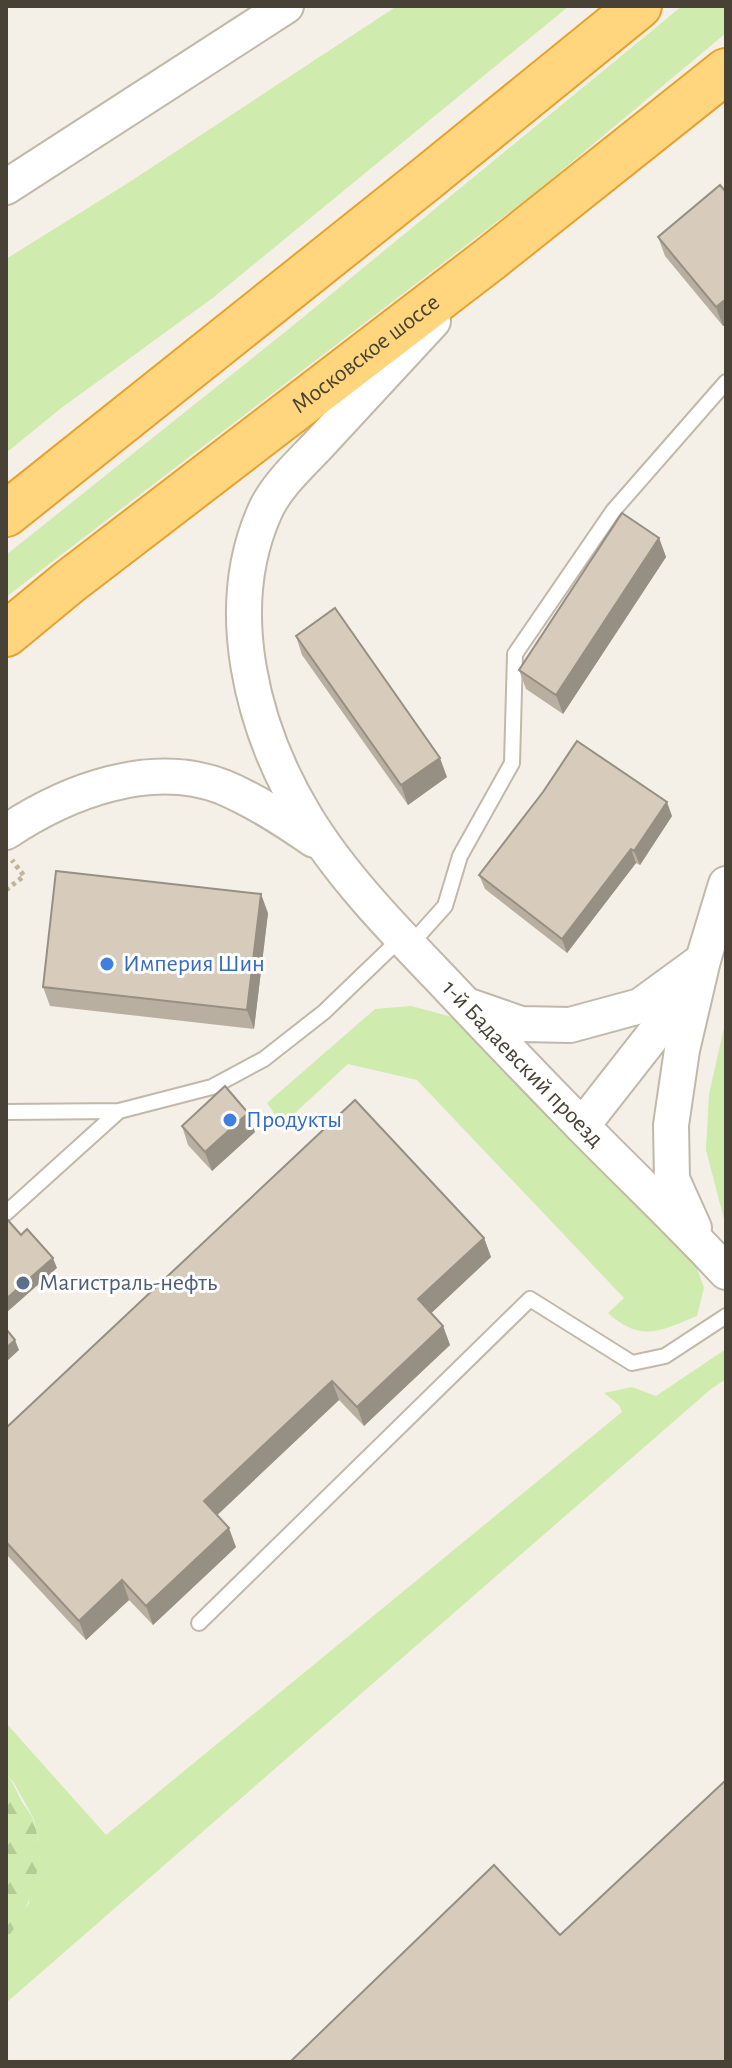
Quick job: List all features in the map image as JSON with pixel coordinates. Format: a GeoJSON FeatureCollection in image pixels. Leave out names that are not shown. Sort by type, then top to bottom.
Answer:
{"type":"FeatureCollection","features":[{"type":"Feature","properties":{"kind":"highway"},"geometry":{"type":"LineString","coordinates":[[6,514],[639,6]]}},
{"type":"Feature","properties":{"kind":"highway","name":"Московское шоссе"},"geometry":{"type":"LineString","coordinates":[[6,634],[69,582],[490,259],[726,71]]}},
{"type":"Feature","properties":{"kind":"street"},"geometry":{"type":"LineString","coordinates":[[6,187],[286,6]]}},
{"type":"Feature","properties":{"kind":"street"},"geometry":{"type":"LineString","coordinates":[[327,849],[279,769],[263,725],[252,681],[242,601],[251,556],[265,512],[274,495],[490,259]]}},
{"type":"Feature","properties":{"kind":"street"},"geometry":{"type":"LineString","coordinates":[[6,832],[27,818],[102,786],[142,777],[179,778],[220,786],[275,813],[327,849]]}},
{"type":"Feature","properties":{"kind":"street","name":"1-й Бадаевский проезд"},"geometry":{"type":"LineString","coordinates":[[327,849],[465,1004],[726,1272]]}},
{"type":"Feature","properties":{"kind":"street"},"geometry":{"type":"LineString","coordinates":[[702,1246],[672,1179],[671,1125],[682,1050],[703,960],[726,884]]}},
{"type":"Feature","properties":{"kind":"street"},"geometry":{"type":"LineString","coordinates":[[465,1004],[521,1024],[570,1025],[640,1006],[703,960]]}},
{"type":"Feature","properties":{"kind":"street"},"geometry":{"type":"LineString","coordinates":[[582,1126],[654,1034],[703,960]]}},
{"type":"Feature","properties":{"kind":"lane"},"geometry":{"type":"LineString","coordinates":[[6,1112],[119,1111],[212,1087],[264,1059],[324,1012],[445,906],[460,856],[512,763],[515,654],[613,511],[726,382]]}},
{"type":"Feature","properties":{"kind":"lane"},"geometry":{"type":"LineString","coordinates":[[6,1213],[119,1111]]}},
{"type":"Feature","properties":{"kind":"lane"},"geometry":{"type":"LineString","coordinates":[[199,1623],[530,1299],[632,1363],[665,1356],[726,1316]]}},
{"type":"Feature","properties":{"kind":"path"},"geometry":{"type":"LineString","coordinates":[[6,890],[24,876]]}},
{"type":"Feature","properties":{"kind":"green space"},"geometry":{"type":"Polygon","coordinates":[[[397,6],[569,6],[214,297],[60,409],[6,453],[6,259],[128,183],[397,6]]]}},
{"type":"Feature","properties":{"kind":"green space"},"geometry":{"type":"Polygon","coordinates":[[[682,6],[726,6],[726,33],[536,192],[6,597],[6,555],[290,328],[682,6]]]}},
{"type":"Feature","properties":{"kind":"green space"},"geometry":{"type":"Polygon","coordinates":[[[411,1006],[452,1017],[694,1260],[704,1288],[697,1316],[661,1330],[641,1331],[608,1313],[624,1298],[417,1080],[348,1064],[282,1125],[267,1103],[375,1009],[411,1006]]]}},
{"type":"Feature","properties":{"kind":"green space"},"geometry":{"type":"Polygon","coordinates":[[[726,1019],[726,1227],[706,1150],[709,1094],[726,1019]]]}},
{"type":"Feature","properties":{"kind":"green space"},"geometry":{"type":"Polygon","coordinates":[[[726,1349],[726,1383],[723,1381],[711,1389],[6,2003],[6,1939],[29,1903],[38,1841],[34,1819],[6,1774],[6,1723],[106,1835],[622,1412],[619,1405],[604,1393],[632,1387],[656,1396],[726,1349]]]}},
{"type":"Feature","properties":{"kind":"green space"},"geometry":{"type":"Polygon","coordinates":[[[6,1774],[33,1819],[38,1853],[29,1899],[6,1939],[6,1774]]]}},
{"type":"Feature","properties":{"kind":"building"},"geometry":{"type":"Polygon","coordinates":[[[720,185],[726,192],[726,299],[716,307],[658,237],[720,185]]]}},
{"type":"Feature","properties":{"kind":"building"},"geometry":{"type":"Polygon","coordinates":[[[622,513],[659,538],[556,695],[519,670],[622,513]]]}},
{"type":"Feature","properties":{"kind":"building"},"geometry":{"type":"Polygon","coordinates":[[[335,608],[440,758],[401,785],[296,636],[335,608]]]}},
{"type":"Feature","properties":{"kind":"building"},"geometry":{"type":"Polygon","coordinates":[[[577,741],[667,802],[634,851],[631,849],[562,939],[479,875],[543,792],[577,741]]]}},
{"type":"Feature","properties":{"kind":"building"},"geometry":{"type":"Polygon","coordinates":[[[56,871],[261,894],[247,1010],[43,987],[56,871]]]}},
{"type":"Feature","properties":{"kind":"building"},"geometry":{"type":"Polygon","coordinates":[[[225,1086],[248,1113],[205,1152],[182,1126],[225,1086]]]}},
{"type":"Feature","properties":{"kind":"building"},"geometry":{"type":"Polygon","coordinates":[[[355,1100],[484,1238],[418,1299],[443,1326],[357,1407],[332,1381],[204,1501],[229,1528],[146,1606],[122,1580],[79,1621],[6,1542],[6,1428],[355,1100]]]}},
{"type":"Feature","properties":{"kind":"building","name":"Магистраль-нефть"},"geometry":{"type":"Polygon","coordinates":[[[6,1218],[21,1235],[27,1229],[53,1258],[6,1299],[6,1218]]]}},
{"type":"Feature","properties":{"kind":"building"},"geometry":{"type":"Polygon","coordinates":[[[6,1329],[15,1340],[6,1348],[6,1329]]]}},
{"type":"Feature","properties":{"kind":"building"},"geometry":{"type":"Polygon","coordinates":[[[726,1780],[726,2062],[290,2062],[494,1865],[560,1935],[726,1780]]]}},
{"type":"Feature","properties":{"kind":"place","name":"Империя Шин"},"geometry":{"type":"Point","coordinates":[107,964]}},
{"type":"Feature","properties":{"kind":"place","name":"Продукты"},"geometry":{"type":"Point","coordinates":[230,1120]}},
{"type":"Feature","properties":{"kind":"place","name":"Магистраль-нефть"},"geometry":{"type":"Point","coordinates":[23,1283]}}]}
